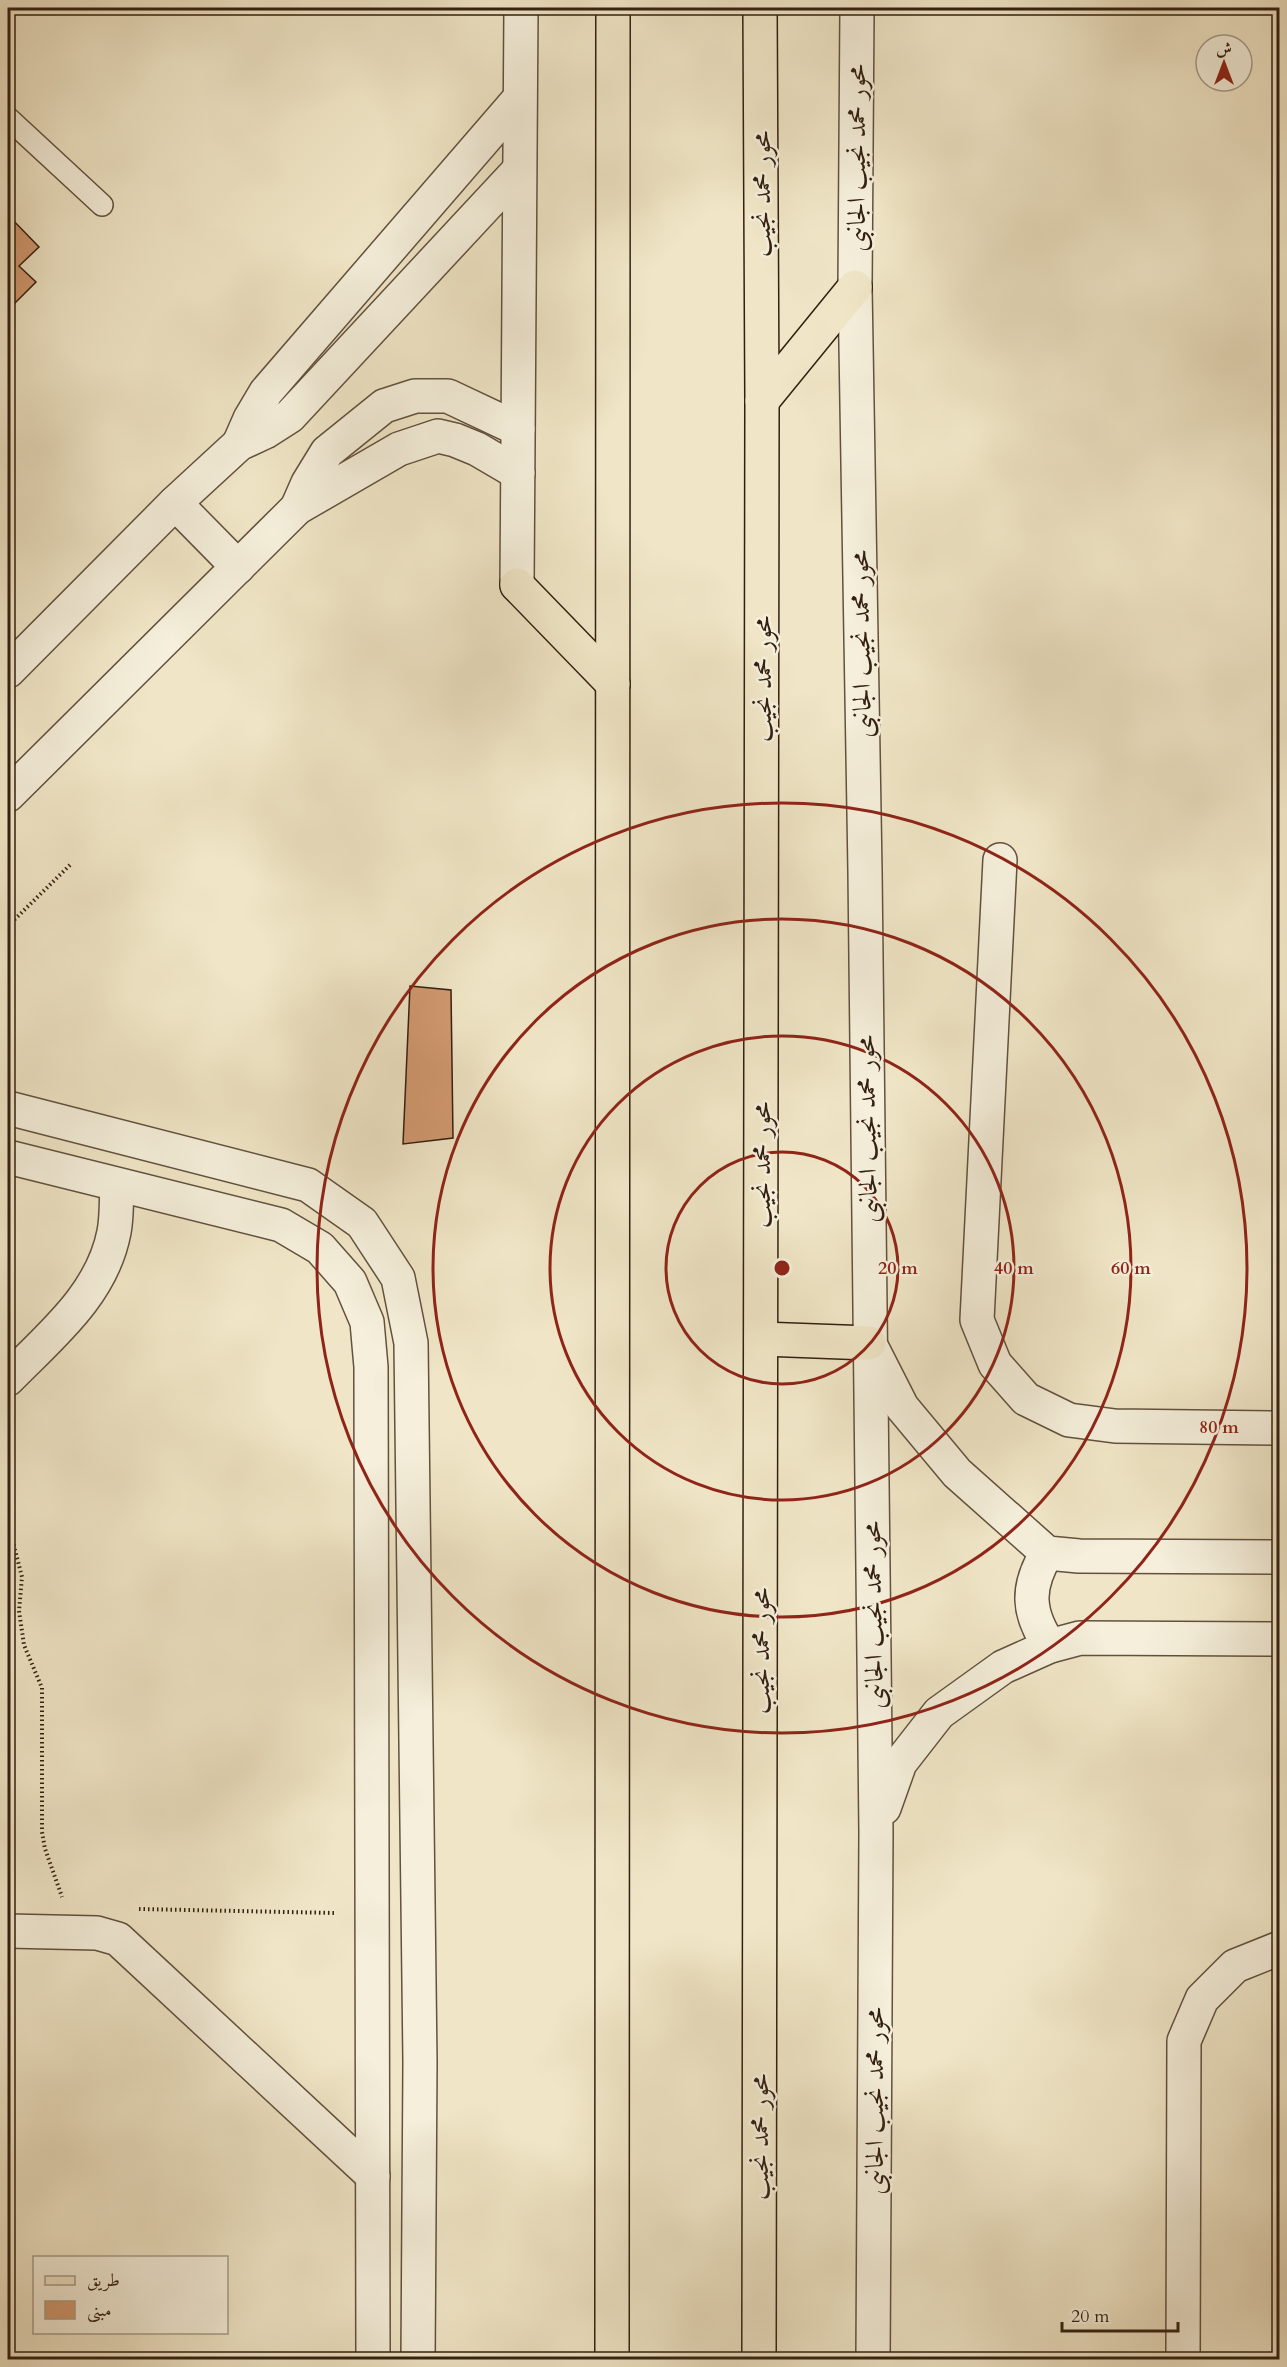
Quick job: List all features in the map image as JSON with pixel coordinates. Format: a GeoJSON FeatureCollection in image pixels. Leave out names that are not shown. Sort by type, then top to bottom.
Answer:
{"type":"FeatureCollection","features":[{"type":"Feature","properties":{"kind":"main road"},"geometry":{"type":"LineString","coordinates":[[612,2360],[614,8]]}},
{"type":"Feature","properties":{"kind":"main road","name":"محور محمد نجيب"},"geometry":{"type":"LineString","coordinates":[[759,2360],[762,402],[760,8]]}},
{"type":"Feature","properties":{"kind":"main road"},"geometry":{"type":"LineString","coordinates":[[762,402],[855,287]]}},
{"type":"Feature","properties":{"kind":"main road"},"geometry":{"type":"LineString","coordinates":[[517,585],[613,684]]}},
{"type":"Feature","properties":{"kind":"main road"},"geometry":{"type":"LineString","coordinates":[[760,1339],[869,1343]]}},
{"type":"Feature","properties":{"kind":"street"},"geometry":{"type":"LineString","coordinates":[[517,585],[521,8]]}},
{"type":"Feature","properties":{"kind":"street","name":"محور محمد نجيب الجانبى"},"geometry":{"type":"LineString","coordinates":[[857,8],[855,287],[876,1832],[873,2360]]}},
{"type":"Feature","properties":{"kind":"street"},"geometry":{"type":"LineString","coordinates":[[238,444],[266,392],[519,99]]}},
{"type":"Feature","properties":{"kind":"street"},"geometry":{"type":"LineString","coordinates":[[8,671],[175,503],[238,444],[266,432],[290,416],[519,170]]}},
{"type":"Feature","properties":{"kind":"street"},"geometry":{"type":"LineString","coordinates":[[266,392],[352,477]]}},
{"type":"Feature","properties":{"kind":"street"},"geometry":{"type":"LineString","coordinates":[[297,508],[308,483],[327,452],[384,406],[415,396],[448,396],[518,429]]}},
{"type":"Feature","properties":{"kind":"street"},"geometry":{"type":"LineString","coordinates":[[8,795],[297,508],[399,449],[438,436],[477,449],[518,473]]}},
{"type":"Feature","properties":{"kind":"street"},"geometry":{"type":"LineString","coordinates":[[175,503],[238,567]]}},
{"type":"Feature","properties":{"kind":"street"},"geometry":{"type":"LineString","coordinates":[[1000,860],[977,1320],[995,1364],[1026,1399],[1069,1420],[1115,1426],[1280,1428]]}},
{"type":"Feature","properties":{"kind":"street"},"geometry":{"type":"LineString","coordinates":[[8,1108],[308,1185],[362,1223],[398,1278],[411,1343],[420,2062],[418,2360]]}},
{"type":"Feature","properties":{"kind":"street"},"geometry":{"type":"LineString","coordinates":[[8,1157],[281,1226],[320,1248],[343,1273],[350,1282],[368,1322],[371,1367],[373,2358]]}},
{"type":"Feature","properties":{"kind":"street"},"geometry":{"type":"LineString","coordinates":[[8,1379],[75,1312],[99,1274],[114,1232],[117,1186]]}},
{"type":"Feature","properties":{"kind":"street"},"geometry":{"type":"LineString","coordinates":[[869,1343],[902,1407],[957,1473],[1047,1553],[1079,1556],[1280,1557]]}},
{"type":"Feature","properties":{"kind":"street"},"geometry":{"type":"LineString","coordinates":[[1047,1553],[1032,1584],[1031,1601],[1040,1633],[1050,1646]]}},
{"type":"Feature","properties":{"kind":"street"},"geometry":{"type":"LineString","coordinates":[[876,1832],[900,1763],[939,1713],[1003,1667],[1050,1646],[1080,1638],[1280,1639]]}},
{"type":"Feature","properties":{"kind":"street"},"geometry":{"type":"LineString","coordinates":[[8,1931],[97,1933],[118,1939],[373,2176]]}},
{"type":"Feature","properties":{"kind":"street"},"geometry":{"type":"LineString","coordinates":[[1183,2360],[1184,2041],[1202,1999],[1235,1966],[1280,1948]]}},
{"type":"Feature","properties":{"kind":"street"},"geometry":{"type":"LineString","coordinates":[[373,2062],[420,2062]]}},
{"type":"Feature","properties":{"kind":"lane"},"geometry":{"type":"LineString","coordinates":[[8,118],[102,205]]}},
{"type":"Feature","properties":{"kind":"path"},"geometry":{"type":"LineString","coordinates":[[8,926],[70,865]]}},
{"type":"Feature","properties":{"kind":"path"},"geometry":{"type":"LineString","coordinates":[[8,1523],[22,1577],[19,1611],[24,1645],[42,1688],[42,1832],[45,1849],[75,1932]]}},
{"type":"Feature","properties":{"kind":"path"},"geometry":{"type":"LineString","coordinates":[[137,1909],[373,1914]]}},
{"type":"Feature","properties":{"kind":"path"},"geometry":{"type":"LineString","coordinates":[[8,2356],[373,2358]]}},
{"type":"Feature","properties":{"kind":"building"},"geometry":{"type":"Polygon","coordinates":[[[8,215],[39,247],[19,266],[36,282],[8,310],[8,215]]]}},
{"type":"Feature","properties":{"kind":"building"},"geometry":{"type":"Polygon","coordinates":[[[410,986],[451,990],[453,1138],[403,1144],[410,986]]]}}]}
